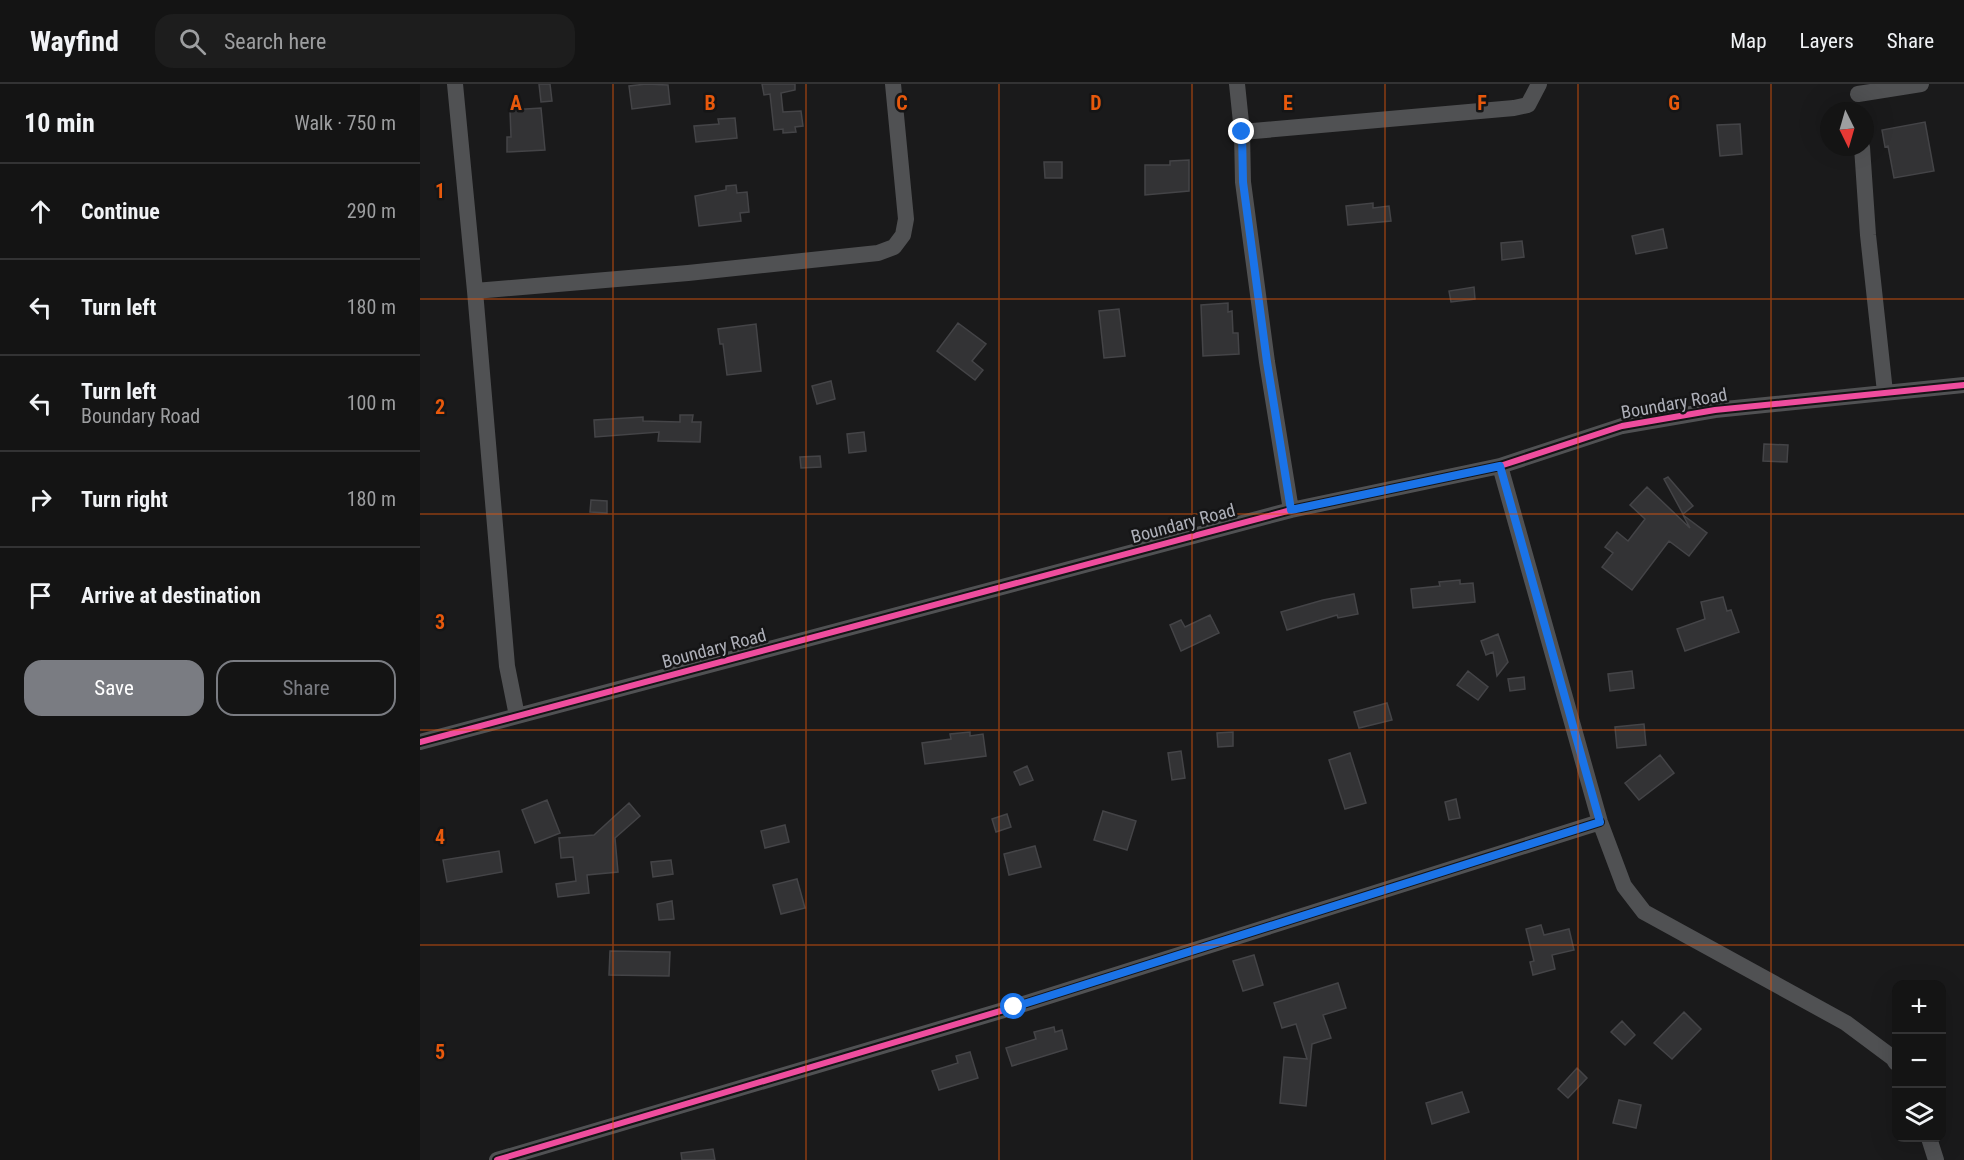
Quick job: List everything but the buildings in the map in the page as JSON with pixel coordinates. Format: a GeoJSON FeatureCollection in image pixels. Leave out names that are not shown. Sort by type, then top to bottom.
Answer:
{"type":"FeatureCollection","features":[{"type":"Feature","properties":{"kind":"street"},"geometry":{"type":"LineString","coordinates":[[455,84],[507,666],[517,716]]}},
{"type":"Feature","properties":{"kind":"street"},"geometry":{"type":"LineString","coordinates":[[475,291],[819,261],[878,253],[894,247],[903,235],[906,219],[893,84]]}},
{"type":"Feature","properties":{"kind":"street"},"geometry":{"type":"LineString","coordinates":[[1237,84],[1242,132],[1243,182],[1267,362],[1291,510]]}},
{"type":"Feature","properties":{"kind":"street"},"geometry":{"type":"LineString","coordinates":[[1242,132],[1514,108],[1528,105],[1539,84]]}},
{"type":"Feature","properties":{"kind":"street"},"geometry":{"type":"LineString","coordinates":[[1858,96],[1921,84]]}},
{"type":"Feature","properties":{"kind":"street"},"geometry":{"type":"LineString","coordinates":[[1863,156],[1868,235],[1885,392]]}},
{"type":"Feature","properties":{"kind":"street","name":"Boundary Road"},"geometry":{"type":"LineString","coordinates":[[420,741],[1291,510],[1500,466],[1622,426],[1715,410],[1964,385]]}},
{"type":"Feature","properties":{"kind":"street"},"geometry":{"type":"LineString","coordinates":[[1500,466],[1600,822],[1624,886],[1644,912],[1846,1023],[1892,1057]]}},
{"type":"Feature","properties":{"kind":"street"},"geometry":{"type":"LineString","coordinates":[[497,1160],[1014,1007],[1600,822]]}},
{"type":"Feature","properties":{"kind":"street"},"geometry":{"type":"LineString","coordinates":[[1931,1142],[1936,1160]]}},
{"type":"Feature","properties":{"kind":"cycle path"},"geometry":{"type":"LineString","coordinates":[[420,742],[1291,510],[1500,466],[1622,426],[1715,410],[1964,385]]}},
{"type":"Feature","properties":{"kind":"cycle path"},"geometry":{"type":"LineString","coordinates":[[497,1160],[1014,1007],[1600,822]]}},
{"type":"Feature","properties":{"kind":"route"},"geometry":{"type":"LineString","coordinates":[[1014,1007],[1600,822],[1500,466],[1291,510],[1267,362],[1243,182],[1242,132]]}}]}
